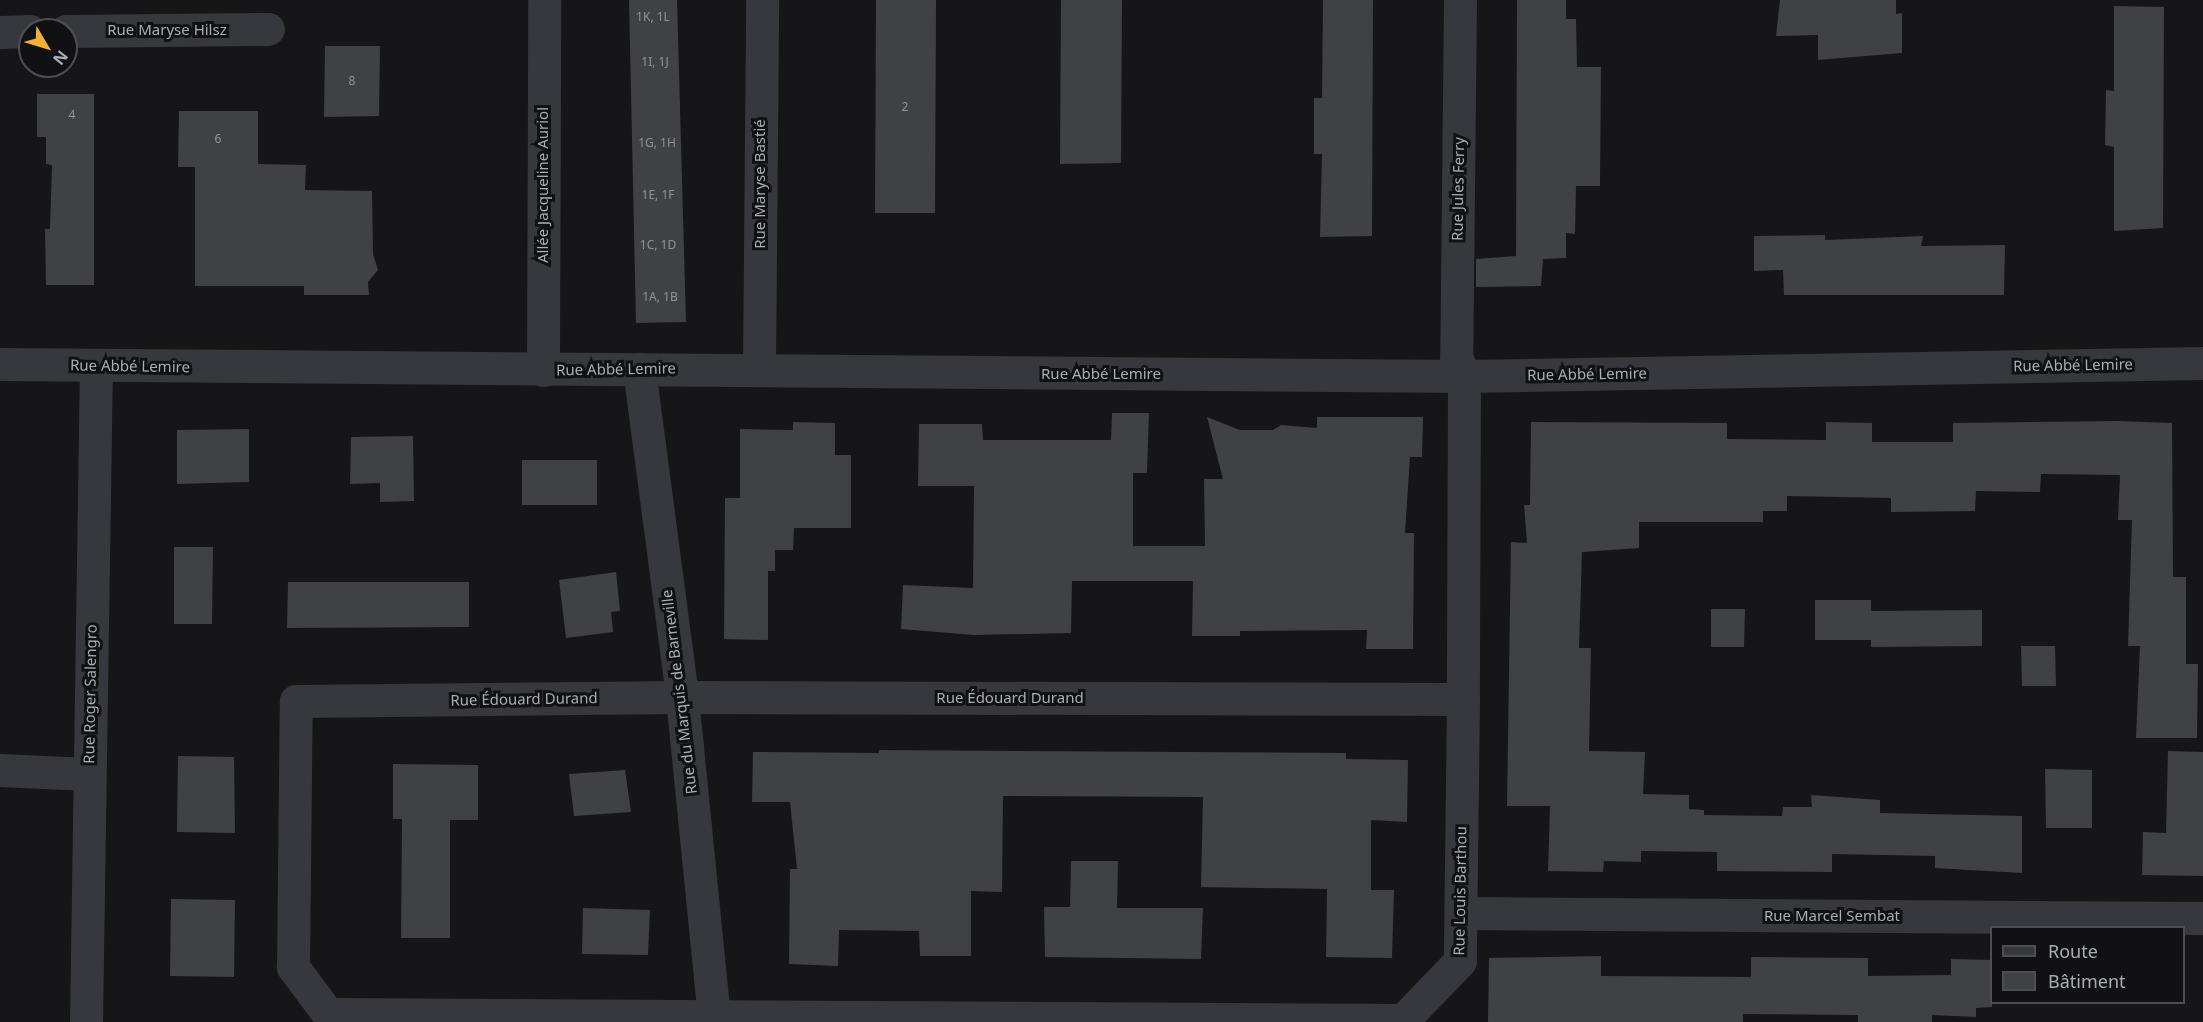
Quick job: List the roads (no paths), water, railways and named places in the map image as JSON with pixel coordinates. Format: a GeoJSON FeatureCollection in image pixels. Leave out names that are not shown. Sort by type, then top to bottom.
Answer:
{"type":"FeatureCollection","features":[{"type":"Feature","properties":{"kind":"street","name":"Allée Jacqueline Auriol"},"geometry":{"type":"LineString","coordinates":[[543,370],[544,0]]}},
{"type":"Feature","properties":{"kind":"street","name":"Rue Maryse Bastié"},"geometry":{"type":"LineString","coordinates":[[759,368],[762,0]]}},
{"type":"Feature","properties":{"kind":"street","name":"Rue Jules Ferry"},"geometry":{"type":"LineString","coordinates":[[1460,0],[1456,357],[1464,376]]}},
{"type":"Feature","properties":{"kind":"street","name":"Rue Maryse Hilsz"},"geometry":{"type":"LineString","coordinates":[[78,31],[268,29]]}},
{"type":"Feature","properties":{"kind":"street"},"geometry":{"type":"LineString","coordinates":[[0,32],[18,32]]}},
{"type":"Feature","properties":{"kind":"street","name":"Rue Abbé Lemire"},"geometry":{"type":"LineString","coordinates":[[0,364],[543,370],[759,368],[1014,374],[1464,376],[2203,363]]}},
{"type":"Feature","properties":{"kind":"street","name":"Rue Roger Salengro"},"geometry":{"type":"LineString","coordinates":[[86,1022],[96,366]]}},
{"type":"Feature","properties":{"kind":"street","name":"Rue du Marquis de Barneville"},"geometry":{"type":"LineString","coordinates":[[639,369],[681,697],[714,1016]]}},
{"type":"Feature","properties":{"kind":"street","name":"Rue Louis Barthou"},"geometry":{"type":"LineString","coordinates":[[714,1016],[1403,1020],[1460,961],[1464,376]]}},
{"type":"Feature","properties":{"kind":"street","name":"Rue Édouard Durand"},"geometry":{"type":"LineString","coordinates":[[714,1016],[328,1014],[293,967],[297,701],[681,697],[1463,699]]}},
{"type":"Feature","properties":{"kind":"street"},"geometry":{"type":"LineString","coordinates":[[0,770],[88,774]]}},
{"type":"Feature","properties":{"kind":"street","name":"Rue Marcel Sembat"},"geometry":{"type":"LineString","coordinates":[[1461,914],[2203,918]]}}]}
